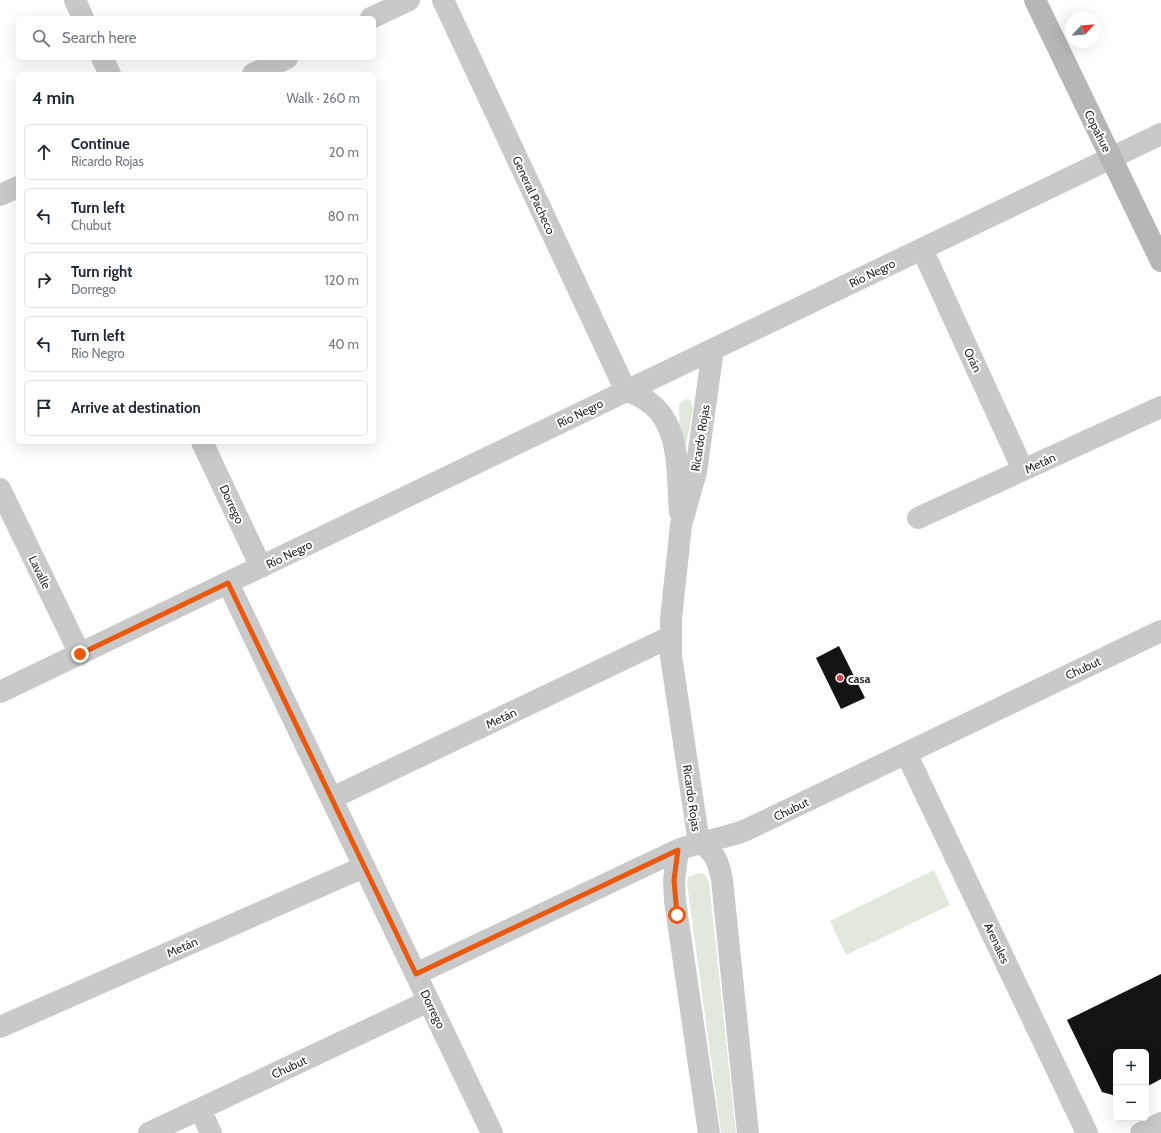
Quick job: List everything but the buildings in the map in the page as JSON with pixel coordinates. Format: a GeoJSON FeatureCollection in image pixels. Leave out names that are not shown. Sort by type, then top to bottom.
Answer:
{"type":"FeatureCollection","features":[{"type":"Feature","properties":{"kind":"street"},"geometry":{"type":"LineString","coordinates":[[74,0],[82,16]]}},
{"type":"Feature","properties":{"kind":"street","name":"General Pacheco"},"geometry":{"type":"LineString","coordinates":[[443,0],[626,391]]}},
{"type":"Feature","properties":{"kind":"street","name":"Copahue"},"geometry":{"type":"LineString","coordinates":[[1035,0],[1161,261]]}},
{"type":"Feature","properties":{"kind":"street"},"geometry":{"type":"LineString","coordinates":[[374,16],[397,2]]}},
{"type":"Feature","properties":{"kind":"street"},"geometry":{"type":"LineString","coordinates":[[103,60],[109,72]]}},
{"type":"Feature","properties":{"kind":"street"},"geometry":{"type":"LineString","coordinates":[[258,72],[283,60]]}},
{"type":"Feature","properties":{"kind":"street","name":"Río Negro"},"geometry":{"type":"LineString","coordinates":[[0,692],[1161,134]]}},
{"type":"Feature","properties":{"kind":"street"},"geometry":{"type":"LineString","coordinates":[[0,196],[16,188]]}},
{"type":"Feature","properties":{"kind":"street","name":"Orán"},"geometry":{"type":"LineString","coordinates":[[922,249],[1023,470]]}},
{"type":"Feature","properties":{"kind":"street","name":"Ricardo Rojas"},"geometry":{"type":"LineString","coordinates":[[714,349],[696,472],[681,525],[672,600],[670,637],[672,662],[699,843],[711,851],[716,859],[720,874],[748,1133]]}},
{"type":"Feature","properties":{"kind":"street","name":"Ricardo Rojas"},"geometry":{"type":"LineString","coordinates":[[626,391],[649,401],[657,407],[668,424],[674,444],[681,525]]}},
{"type":"Feature","properties":{"kind":"street","name":"Metán"},"geometry":{"type":"LineString","coordinates":[[918,518],[1161,407]]}},
{"type":"Feature","properties":{"kind":"street","name":"Dorrego"},"geometry":{"type":"LineString","coordinates":[[203,444],[261,567]]}},
{"type":"Feature","properties":{"kind":"street","name":"Lavalle"},"geometry":{"type":"LineString","coordinates":[[0,490],[80,654]]}},
{"type":"Feature","properties":{"kind":"street","name":"Dorrego"},"geometry":{"type":"LineString","coordinates":[[228,583],[492,1133]]}},
{"type":"Feature","properties":{"kind":"street","name":"Chubut"},"geometry":{"type":"LineString","coordinates":[[416,974],[678,850],[699,843],[724,838],[746,830],[1161,631]]}},
{"type":"Feature","properties":{"kind":"street","name":"Metán"},"geometry":{"type":"LineString","coordinates":[[332,798],[670,637]]}},
{"type":"Feature","properties":{"kind":"street","name":"Arenales"},"geometry":{"type":"LineString","coordinates":[[906,753],[1087,1133]]}},
{"type":"Feature","properties":{"kind":"street"},"geometry":{"type":"LineString","coordinates":[[678,850],[674,880],[675,901],[709,1133]]}},
{"type":"Feature","properties":{"kind":"street","name":"Metán"},"geometry":{"type":"LineString","coordinates":[[0,1027],[364,867]]}},
{"type":"Feature","properties":{"kind":"street","name":"Chubut"},"geometry":{"type":"LineString","coordinates":[[149,1133],[428,1001]]}},
{"type":"Feature","properties":{"kind":"street"},"geometry":{"type":"LineString","coordinates":[[200,1109],[211,1133]]}},
{"type":"Feature","properties":{"kind":"street"},"geometry":{"type":"LineString","coordinates":[[1141,1133],[1161,1123]]}},
{"type":"Feature","properties":{"kind":"shaded area"},"geometry":{"type":"Polygon","coordinates":[[[687,399],[690,400],[693,408],[685,452],[680,448],[679,405],[682,401],[687,399]]]}},
{"type":"Feature","properties":{"kind":"shaded area"},"geometry":{"type":"Polygon","coordinates":[[[934,870],[950,905],[846,955],[830,921],[934,870]]]}},
{"type":"Feature","properties":{"kind":"shaded area"},"geometry":{"type":"Polygon","coordinates":[[[699,873],[704,874],[709,882],[736,1133],[721,1133],[687,883],[688,877],[699,873]]]}},
{"type":"Feature","properties":{"kind":"place","name":"casa"},"geometry":{"type":"Point","coordinates":[840,678]}},
{"type":"Feature","properties":{"kind":"route"},"geometry":{"type":"LineString","coordinates":[[80,654],[228,583],[416,974],[678,850],[674,880],[677,915]]}}]}
